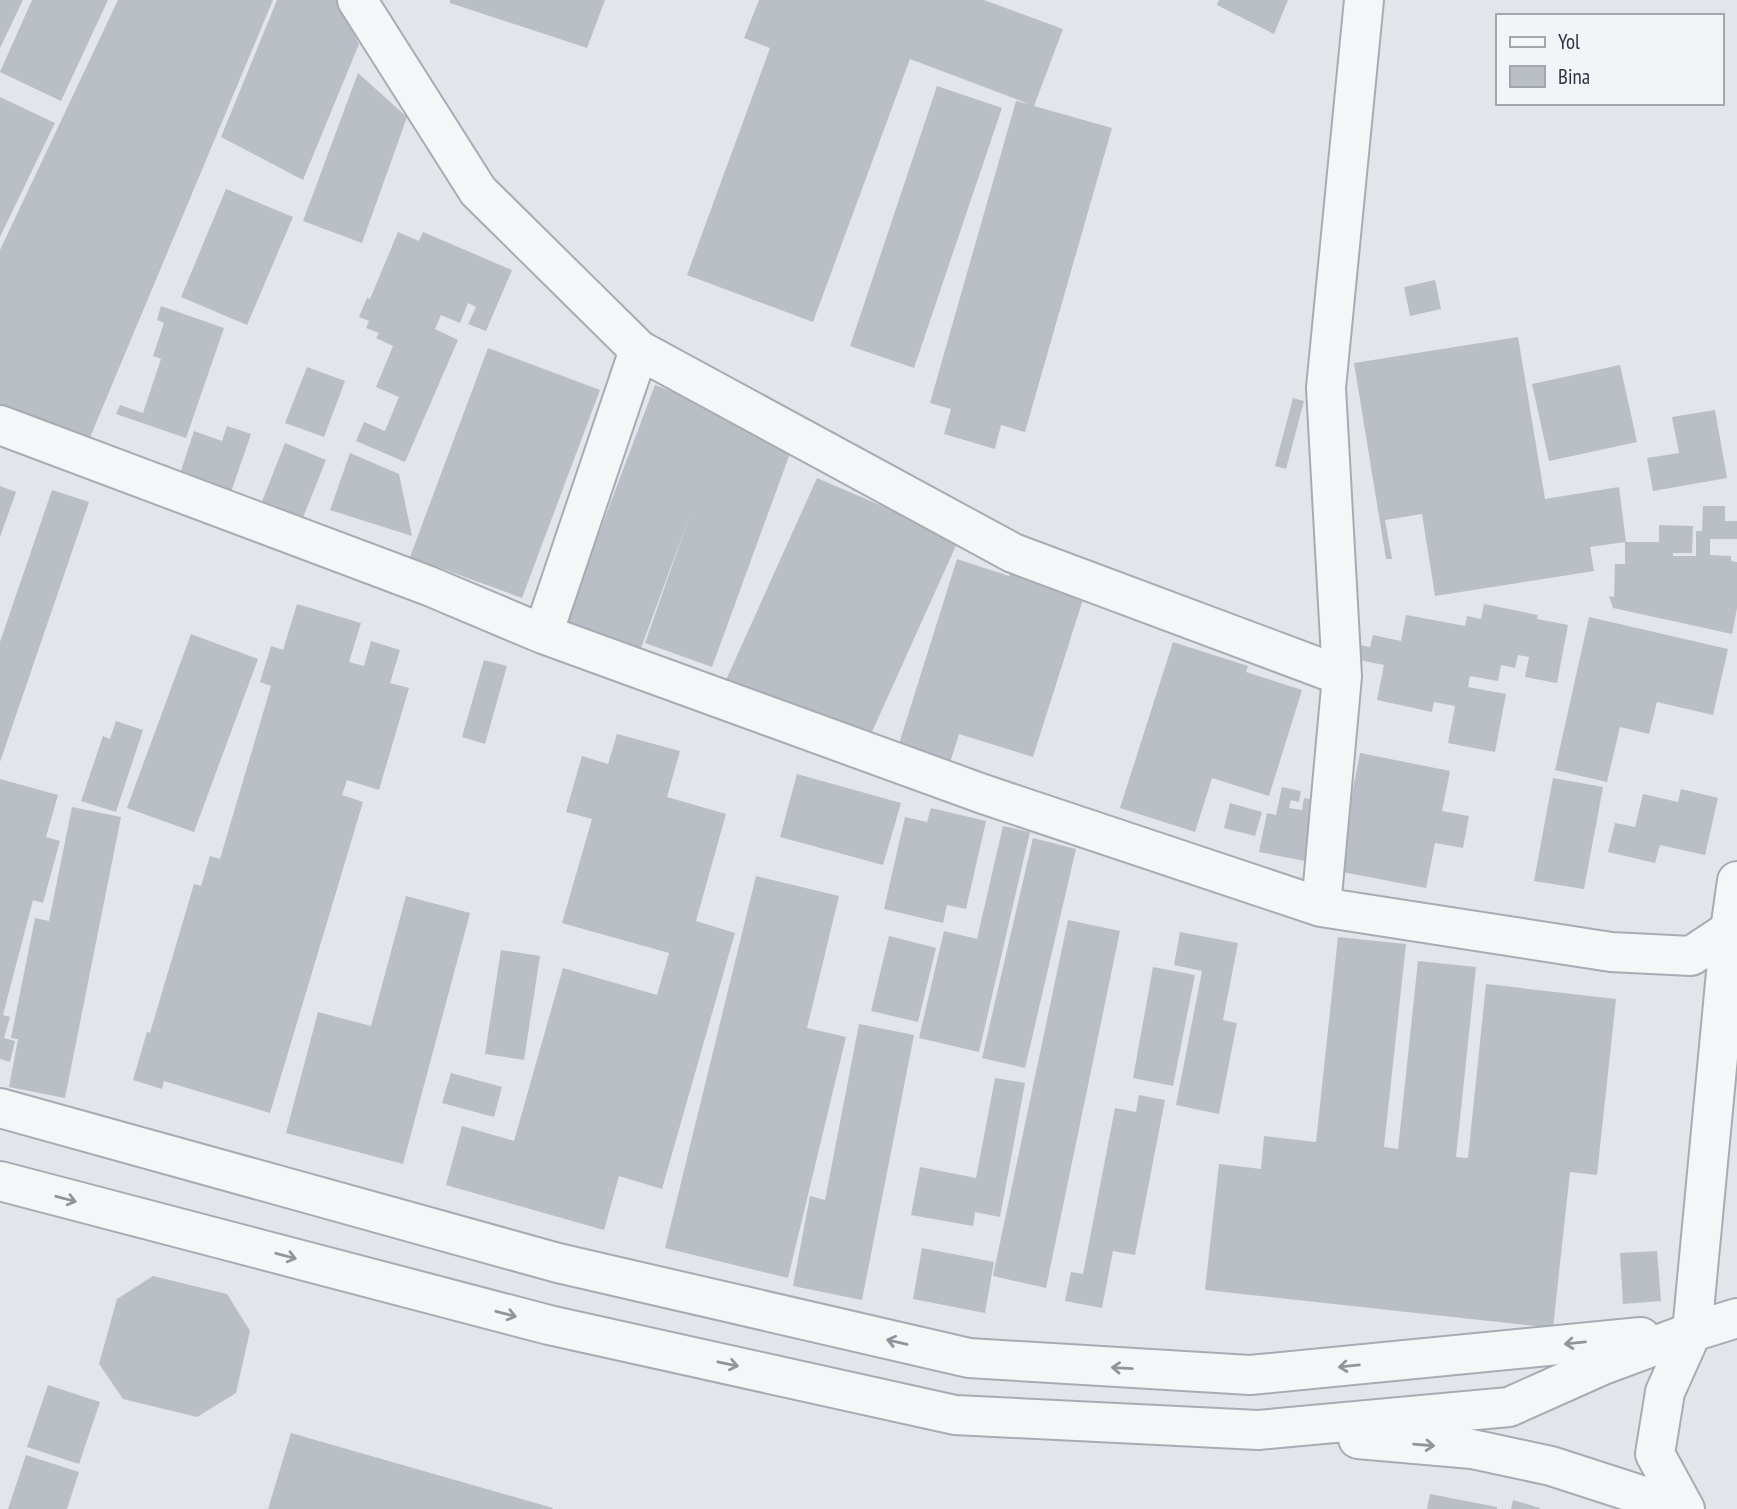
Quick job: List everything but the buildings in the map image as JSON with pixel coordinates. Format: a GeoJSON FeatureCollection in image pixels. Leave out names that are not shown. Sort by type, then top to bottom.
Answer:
{"type":"FeatureCollection","features":[{"type":"Feature","properties":{"kind":"street"},"geometry":{"type":"LineString","coordinates":[[356,0],[478,191],[639,350],[1013,553],[1342,676]]}},
{"type":"Feature","properties":{"kind":"street"},"geometry":{"type":"LineString","coordinates":[[1321,907],[1342,676],[1326,388],[1364,0]]}},
{"type":"Feature","properties":{"kind":"street"},"geometry":{"type":"LineString","coordinates":[[542,634],[639,350]]}},
{"type":"Feature","properties":{"kind":"street"},"geometry":{"type":"LineString","coordinates":[[0,425],[429,586],[542,634],[983,794],[1321,907],[1611,953],[1691,956],[1733,929]]}},
{"type":"Feature","properties":{"kind":"street"},"geometry":{"type":"LineString","coordinates":[[1684,1509],[1655,1454],[1665,1392],[1692,1332],[1737,881]]}},
{"type":"Feature","properties":{"kind":"street"},"geometry":{"type":"LineString","coordinates":[[0,1108],[558,1263],[969,1358],[1250,1375],[1692,1332]]}},
{"type":"Feature","properties":{"kind":"street"},"geometry":{"type":"LineString","coordinates":[[0,1181],[549,1325],[956,1415],[1258,1430],[1472,1449],[1551,1466],[1684,1509]]}},
{"type":"Feature","properties":{"kind":"street"},"geometry":{"type":"LineString","coordinates":[[1258,1430],[1509,1407],[1603,1365],[1737,1318]]}}]}
